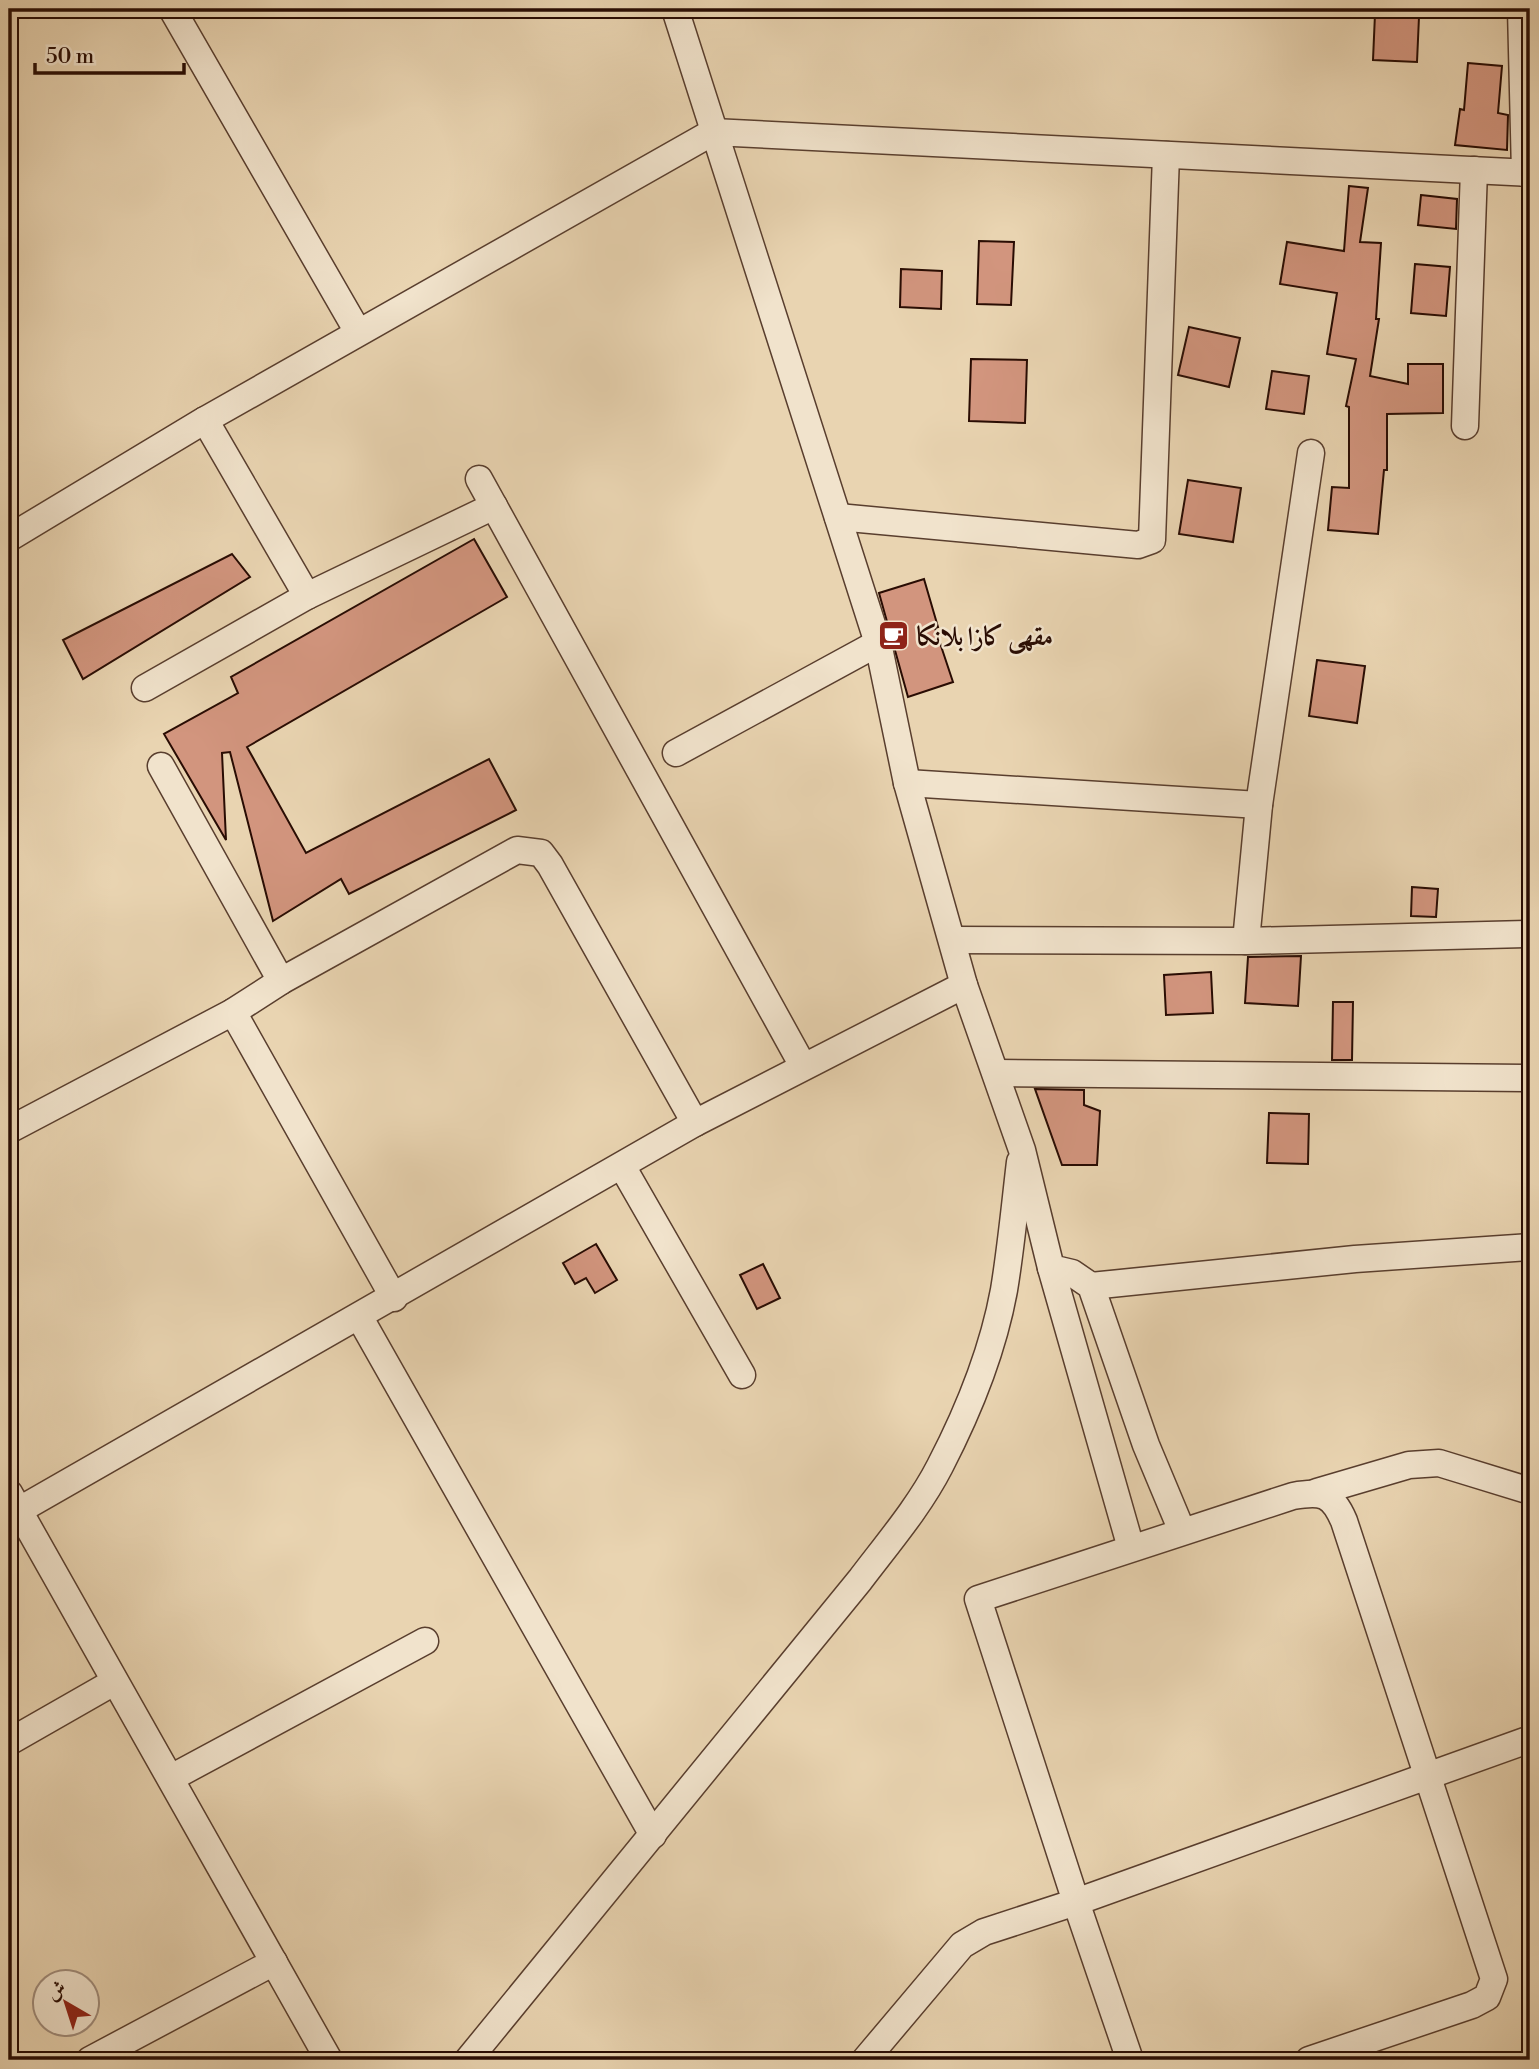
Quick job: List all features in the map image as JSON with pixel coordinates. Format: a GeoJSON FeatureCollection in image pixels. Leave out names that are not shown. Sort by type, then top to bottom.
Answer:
{"type":"FeatureCollection","features":[{"type":"Feature","properties":{"kind":"street"},"geometry":{"type":"LineString","coordinates":[[172,9],[358,332]]}},
{"type":"Feature","properties":{"kind":"street"},"geometry":{"type":"LineString","coordinates":[[675,9],[878,643],[907,783],[964,985],[1022,1150],[1051,1268],[1131,1548]]}},
{"type":"Feature","properties":{"kind":"street"},"geometry":{"type":"LineString","coordinates":[[9,538],[205,420],[713,132],[1528,173],[1521,9]]}},
{"type":"Feature","properties":{"kind":"street"},"geometry":{"type":"LineString","coordinates":[[838,517],[1138,545],[1152,540],[1166,155]]}},
{"type":"Feature","properties":{"kind":"street"},"geometry":{"type":"LineString","coordinates":[[1465,426],[1474,170]]}},
{"type":"Feature","properties":{"kind":"street"},"geometry":{"type":"LineString","coordinates":[[205,420],[307,596]]}},
{"type":"Feature","properties":{"kind":"street"},"geometry":{"type":"LineString","coordinates":[[1247,941],[1259,805],[1311,453]]}},
{"type":"Feature","properties":{"kind":"street"},"geometry":{"type":"LineString","coordinates":[[479,479],[803,1066]]}},
{"type":"Feature","properties":{"kind":"street"},"geometry":{"type":"LineString","coordinates":[[145,688],[307,596],[494,506]]}},
{"type":"Feature","properties":{"kind":"street"},"geometry":{"type":"LineString","coordinates":[[676,753],[878,643]]}},
{"type":"Feature","properties":{"kind":"street"},"geometry":{"type":"LineString","coordinates":[[161,766],[281,981]]}},
{"type":"Feature","properties":{"kind":"street"},"geometry":{"type":"LineString","coordinates":[[907,783],[1259,805]]}},
{"type":"Feature","properties":{"kind":"street"},"geometry":{"type":"LineString","coordinates":[[9,1130],[233,1013],[281,981],[517,850],[541,853],[695,1123]]}},
{"type":"Feature","properties":{"kind":"street"},"geometry":{"type":"LineString","coordinates":[[953,940],[1247,941],[1530,934]]}},
{"type":"Feature","properties":{"kind":"street"},"geometry":{"type":"LineString","coordinates":[[329,2060],[171,1778],[12,1507],[360,1318],[695,1123],[964,985]]}},
{"type":"Feature","properties":{"kind":"street"},"geometry":{"type":"LineString","coordinates":[[233,1013],[394,1298]]}},
{"type":"Feature","properties":{"kind":"street"},"geometry":{"type":"LineString","coordinates":[[996,1073],[1530,1078]]}},
{"type":"Feature","properties":{"kind":"street"},"geometry":{"type":"LineString","coordinates":[[468,2060],[860,1580],[916,1506],[940,1467],[973,1394],[993,1333],[1003,1291],[1022,1150]]}},
{"type":"Feature","properties":{"kind":"street"},"geometry":{"type":"LineString","coordinates":[[622,1167],[742,1375]]}},
{"type":"Feature","properties":{"kind":"street"},"geometry":{"type":"LineString","coordinates":[[1091,1286],[1355,1259],[1530,1247]]}},
{"type":"Feature","properties":{"kind":"street"},"geometry":{"type":"LineString","coordinates":[[1051,1268],[1072,1273],[1091,1286],[1146,1445],[1182,1531]]}},
{"type":"Feature","properties":{"kind":"street"},"geometry":{"type":"LineString","coordinates":[[360,1318],[653,1835]]}},
{"type":"Feature","properties":{"kind":"street"},"geometry":{"type":"LineString","coordinates":[[1130,2060],[978,1599],[1293,1496],[1317,1492],[1409,1465],[1439,1463],[1530,1491]]}},
{"type":"Feature","properties":{"kind":"street"},"geometry":{"type":"LineString","coordinates":[[1309,2060],[1472,2005],[1487,1997],[1494,1979],[1344,1521],[1336,1502],[1317,1492]]}},
{"type":"Feature","properties":{"kind":"street"},"geometry":{"type":"LineString","coordinates":[[171,1778],[425,1641]]}},
{"type":"Feature","properties":{"kind":"street"},"geometry":{"type":"LineString","coordinates":[[9,1742],[114,1682]]}},
{"type":"Feature","properties":{"kind":"street"},"geometry":{"type":"LineString","coordinates":[[865,2060],[962,1945],[984,1932],[1076,1902],[1425,1774],[1525,1741],[1530,1742]]}},
{"type":"Feature","properties":{"kind":"street"},"geometry":{"type":"LineString","coordinates":[[90,2060],[274,1962]]}},
{"type":"Feature","properties":{"kind":"building"},"geometry":{"type":"Polygon","coordinates":[[[1375,14],[1419,17],[1417,62],[1373,60],[1375,14]]]}},
{"type":"Feature","properties":{"kind":"building"},"geometry":{"type":"Polygon","coordinates":[[[1468,63],[1502,66],[1498,113],[1508,115],[1507,150],[1455,145],[1460,109],[1464,110],[1468,63]]]}},
{"type":"Feature","properties":{"kind":"building"},"geometry":{"type":"Polygon","coordinates":[[[1349,186],[1368,188],[1360,242],[1381,243],[1376,319],[1379,319],[1370,376],[1408,384],[1408,364],[1443,364],[1443,413],[1387,414],[1387,470],[1384,470],[1378,534],[1328,530],[1332,487],[1349,488],[1349,407],[1346,406],[1356,359],[1327,354],[1337,293],[1280,284],[1287,242],[1344,251],[1349,186]]]}},
{"type":"Feature","properties":{"kind":"building"},"geometry":{"type":"Polygon","coordinates":[[[1421,195],[1457,199],[1456,229],[1418,225],[1421,195]]]}},
{"type":"Feature","properties":{"kind":"building"},"geometry":{"type":"Polygon","coordinates":[[[979,241],[1014,242],[1011,305],[977,304],[979,241]]]}},
{"type":"Feature","properties":{"kind":"building"},"geometry":{"type":"Polygon","coordinates":[[[1415,264],[1450,267],[1446,316],[1411,313],[1415,264]]]}},
{"type":"Feature","properties":{"kind":"building"},"geometry":{"type":"Polygon","coordinates":[[[901,269],[942,271],[941,309],[900,307],[901,269]]]}},
{"type":"Feature","properties":{"kind":"building"},"geometry":{"type":"Polygon","coordinates":[[[1189,327],[1240,338],[1229,387],[1178,375],[1189,327]]]}},
{"type":"Feature","properties":{"kind":"building"},"geometry":{"type":"Polygon","coordinates":[[[971,359],[1027,360],[1025,423],[969,421],[971,359]]]}},
{"type":"Feature","properties":{"kind":"building"},"geometry":{"type":"Polygon","coordinates":[[[1272,371],[1309,376],[1304,414],[1266,409],[1272,371]]]}},
{"type":"Feature","properties":{"kind":"building"},"geometry":{"type":"Polygon","coordinates":[[[1188,480],[1241,488],[1233,542],[1179,534],[1188,480]]]}},
{"type":"Feature","properties":{"kind":"building"},"geometry":{"type":"Polygon","coordinates":[[[474,539],[507,597],[247,747],[306,853],[489,759],[516,810],[349,894],[341,879],[273,921],[230,752],[222,753],[226,840],[164,734],[238,693],[231,677],[474,539]]]}},
{"type":"Feature","properties":{"kind":"building"},"geometry":{"type":"Polygon","coordinates":[[[232,554],[250,577],[83,679],[63,640],[232,554]]]}},
{"type":"Feature","properties":{"kind":"building"},"geometry":{"type":"Polygon","coordinates":[[[924,579],[938,627],[935,628],[953,682],[908,697],[879,593],[924,579]]]}},
{"type":"Feature","properties":{"kind":"building"},"geometry":{"type":"Polygon","coordinates":[[[1317,660],[1365,666],[1357,723],[1309,716],[1317,660]]]}},
{"type":"Feature","properties":{"kind":"building"},"geometry":{"type":"Polygon","coordinates":[[[1412,887],[1438,889],[1436,917],[1411,916],[1412,887]]]}},
{"type":"Feature","properties":{"kind":"building"},"geometry":{"type":"Polygon","coordinates":[[[1301,956],[1298,1006],[1245,1003],[1248,957],[1301,956]]]}},
{"type":"Feature","properties":{"kind":"building"},"geometry":{"type":"Polygon","coordinates":[[[1211,972],[1213,1013],[1166,1015],[1164,975],[1211,972]]]}},
{"type":"Feature","properties":{"kind":"building"},"geometry":{"type":"Polygon","coordinates":[[[1333,1002],[1353,1002],[1352,1060],[1332,1060],[1333,1002]]]}},
{"type":"Feature","properties":{"kind":"building"},"geometry":{"type":"Polygon","coordinates":[[[1035,1089],[1084,1090],[1084,1105],[1100,1111],[1097,1165],[1062,1165],[1035,1089]]]}},
{"type":"Feature","properties":{"kind":"building"},"geometry":{"type":"Polygon","coordinates":[[[1269,1113],[1309,1114],[1308,1164],[1267,1163],[1269,1113]]]}},
{"type":"Feature","properties":{"kind":"building"},"geometry":{"type":"Polygon","coordinates":[[[596,1244],[617,1280],[595,1293],[586,1278],[575,1284],[563,1263],[596,1244]]]}},
{"type":"Feature","properties":{"kind":"building"},"geometry":{"type":"Polygon","coordinates":[[[763,1264],[780,1298],[757,1309],[740,1275],[763,1264]]]}},
{"type":"Feature","properties":{"kind":"place","name":"مقهى كازا بلانكا"},"geometry":{"type":"Point","coordinates":[894,636]}}]}
